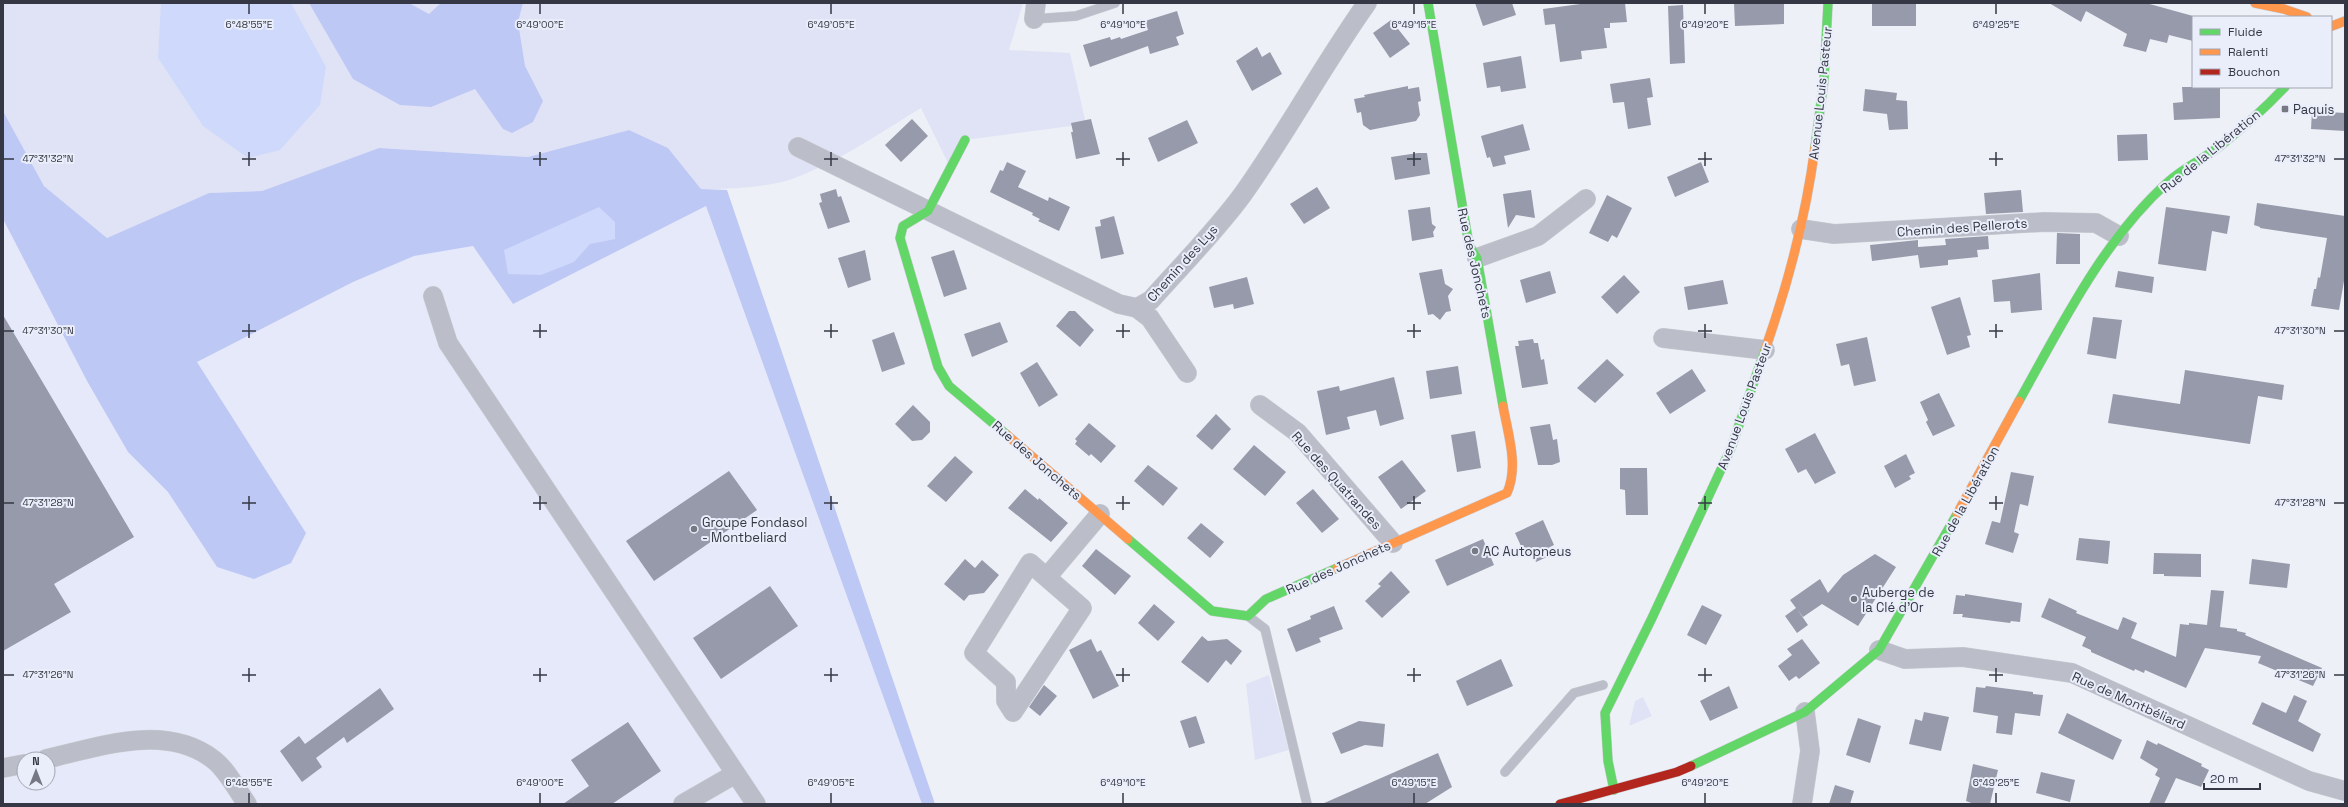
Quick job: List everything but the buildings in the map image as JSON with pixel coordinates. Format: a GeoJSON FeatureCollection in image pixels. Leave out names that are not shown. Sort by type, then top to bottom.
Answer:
{"type":"FeatureCollection","features":[{"type":"Feature","properties":{"kind":"street","name":"Chemin des Lys"},"geometry":{"type":"LineString","coordinates":[[798,147],[1119,304],[1137,308],[1151,300],[1242,196],[1273,150],[1339,43],[1367,3]]}},
{"type":"Feature","properties":{"kind":"street","name":"Rue des Jonchets"},"geometry":{"type":"LineString","coordinates":[[928,211],[903,226],[900,238],[938,367],[949,386],[1212,611],[1248,616],[1266,599],[1507,493],[1512,482],[1513,462],[1477,258],[1469,246],[1428,3]]}},
{"type":"Feature","properties":{"kind":"street","name":"Avenue Louis Pasteur"},"geometry":{"type":"LineString","coordinates":[[1614,790],[1608,760],[1605,713],[1731,448],[1782,302],[1810,188],[1824,80],[1828,3]]}},
{"type":"Feature","properties":{"kind":"street"},"geometry":{"type":"LineString","coordinates":[[2255,3],[2284,9],[2304,16]]}},
{"type":"Feature","properties":{"kind":"street"},"geometry":{"type":"LineString","coordinates":[[2332,26],[2345,21]]}},
{"type":"Feature","properties":{"kind":"street","name":"Rue de la Libération"},"geometry":{"type":"LineString","coordinates":[[1560,804],[1677,772],[1805,712],[1879,650],[1915,590],[2097,264],[2119,236],[2168,181],[2220,146],[2285,88]]}},
{"type":"Feature","properties":{"kind":"street"},"geometry":{"type":"LineString","coordinates":[[928,211],[964,140]]}},
{"type":"Feature","properties":{"kind":"street"},"geometry":{"type":"LineString","coordinates":[[1477,258],[1538,236],[1586,199]]}},
{"type":"Feature","properties":{"kind":"street","name":"Chemin des Pellerots"},"geometry":{"type":"LineString","coordinates":[[1801,229],[1834,234],[2044,222],[2096,224],[2119,236]]}},
{"type":"Feature","properties":{"kind":"street"},"geometry":{"type":"LineString","coordinates":[[433,296],[448,343],[756,804]]}},
{"type":"Feature","properties":{"kind":"street"},"geometry":{"type":"LineString","coordinates":[[1137,308],[1150,318],[1187,373]]}},
{"type":"Feature","properties":{"kind":"street"},"geometry":{"type":"LineString","coordinates":[[1663,338],[1765,350]]}},
{"type":"Feature","properties":{"kind":"street","name":"Rue des Quatrandes"},"geometry":{"type":"LineString","coordinates":[[1260,405],[1298,433],[1393,543]]}},
{"type":"Feature","properties":{"kind":"street"},"geometry":{"type":"LineString","coordinates":[[1046,577],[1100,514]]}},
{"type":"Feature","properties":{"kind":"street"},"geometry":{"type":"LineString","coordinates":[[1030,563],[1046,577],[1082,608],[1012,712],[1006,701],[1006,682],[974,653],[1030,563]]}},
{"type":"Feature","properties":{"kind":"street","name":"Rue de Montbéliard"},"geometry":{"type":"LineString","coordinates":[[1879,650],[1905,659],[1963,657],[2072,673],[2308,781],[2345,791]]}},
{"type":"Feature","properties":{"kind":"street"},"geometry":{"type":"LineString","coordinates":[[1802,804],[1810,751],[1805,712]]}},
{"type":"Feature","properties":{"kind":"street"},"geometry":{"type":"LineString","coordinates":[[56,757],[134,740],[166,741],[196,747],[216,761],[247,804]]}},
{"type":"Feature","properties":{"kind":"street"},"geometry":{"type":"LineString","coordinates":[[3,768],[16,766]]}},
{"type":"Feature","properties":{"kind":"street"},"geometry":{"type":"LineString","coordinates":[[683,804],[735,774]]}},
{"type":"Feature","properties":{"kind":"lane"},"geometry":{"type":"LineString","coordinates":[[1035,11],[1076,16],[1115,3]]}},
{"type":"Feature","properties":{"kind":"lane"},"geometry":{"type":"LineString","coordinates":[[1248,616],[1265,629],[1307,804]]}},
{"type":"Feature","properties":{"kind":"lane"},"geometry":{"type":"LineString","coordinates":[[1505,772],[1574,693],[1603,685]]}},
{"type":"Feature","properties":{"kind":"shaded area"},"geometry":{"type":"Polygon","coordinates":[[[3,3],[1023,3],[1009,50],[1070,53],[1086,124],[965,140],[949,165],[921,108],[842,156],[792,179],[772,184],[722,189],[701,189],[668,148],[629,130],[528,157],[379,148],[262,191],[209,193],[107,238],[44,186],[3,111],[3,3]]]}},
{"type":"Feature","properties":{"kind":"shaded area"},"geometry":{"type":"Polygon","coordinates":[[[161,3],[291,3],[326,67],[320,105],[280,150],[248,158],[203,126],[158,58],[161,3]]]}},
{"type":"Feature","properties":{"kind":"shaded area"},"geometry":{"type":"Polygon","coordinates":[[[309,3],[409,3],[429,14],[441,3],[523,3],[518,22],[525,66],[543,101],[533,122],[512,133],[503,129],[475,89],[431,107],[400,105],[353,79],[309,3]]]}},
{"type":"Feature","properties":{"kind":"shaded area"},"geometry":{"type":"Polygon","coordinates":[[[3,111],[44,186],[107,238],[209,193],[262,191],[379,148],[528,157],[629,130],[668,148],[701,189],[727,190],[935,804],[922,804],[706,206],[513,304],[473,246],[414,256],[353,282],[197,362],[306,533],[291,563],[254,579],[217,567],[168,492],[128,452],[87,381],[3,219],[3,111]]]}},
{"type":"Feature","properties":{"kind":"shaded area"},"geometry":{"type":"Polygon","coordinates":[[[706,206],[922,804],[3,804],[3,219],[87,381],[128,452],[168,492],[217,567],[306,533],[197,362],[353,282],[414,256],[473,246],[513,304],[706,206]]]}},
{"type":"Feature","properties":{"kind":"shaded area"},"geometry":{"type":"Polygon","coordinates":[[[599,207],[615,222],[615,239],[590,244],[574,262],[541,275],[508,274],[504,250],[599,207]]]}},
{"type":"Feature","properties":{"kind":"shaded area"},"geometry":{"type":"Polygon","coordinates":[[[1269,675],[1289,750],[1255,760],[1246,684],[1269,675]]]}},
{"type":"Feature","properties":{"kind":"shaded area"},"geometry":{"type":"Polygon","coordinates":[[[1643,697],[1652,716],[1629,726],[1635,701],[1643,697]]]}},
{"type":"Feature","properties":{"kind":"traffic: fast"},"geometry":{"type":"LineString","coordinates":[[1428,3],[1469,245],[1477,258],[1503,406]]}},
{"type":"Feature","properties":{"kind":"traffic: fast"},"geometry":{"type":"LineString","coordinates":[[1815,147],[1824,80],[1828,3]]}},
{"type":"Feature","properties":{"kind":"traffic: fast"},"geometry":{"type":"LineString","coordinates":[[2019,401],[2067,314],[2103,257],[2123,230],[2168,182],[2180,172],[2214,151],[2229,139],[2254,118],[2284,88]]}},
{"type":"Feature","properties":{"kind":"traffic: fast"},"geometry":{"type":"LineString","coordinates":[[965,140],[928,211],[903,226],[900,238],[938,367],[949,386],[1007,435]]}},
{"type":"Feature","properties":{"kind":"traffic: fast"},"geometry":{"type":"LineString","coordinates":[[1614,790],[1608,761],[1605,713],[1652,618],[1731,448],[1765,350]]}},
{"type":"Feature","properties":{"kind":"traffic: fast"},"geometry":{"type":"LineString","coordinates":[[1691,766],[1805,712],[1879,650],[1957,514]]}},
{"type":"Feature","properties":{"kind":"traffic: fast"},"geometry":{"type":"LineString","coordinates":[[1128,539],[1212,611],[1248,616],[1266,599],[1337,568]]}},
{"type":"Feature","properties":{"kind":"traffic: slow"},"geometry":{"type":"LineString","coordinates":[[2255,3],[2284,9],[2304,16]]}},
{"type":"Feature","properties":{"kind":"traffic: slow"},"geometry":{"type":"LineString","coordinates":[[2332,26],[2345,21]]}},
{"type":"Feature","properties":{"kind":"traffic: slow"},"geometry":{"type":"LineString","coordinates":[[1765,350],[1789,275],[1807,199],[1815,147]]}},
{"type":"Feature","properties":{"kind":"traffic: slow"},"geometry":{"type":"LineString","coordinates":[[1957,514],[2019,401]]}},
{"type":"Feature","properties":{"kind":"traffic: slow"},"geometry":{"type":"LineString","coordinates":[[1337,568],[1507,493],[1512,472],[1512,461],[1510,439],[1503,406]]}},
{"type":"Feature","properties":{"kind":"traffic: slow"},"geometry":{"type":"LineString","coordinates":[[1007,435],[1128,539]]}},
{"type":"Feature","properties":{"kind":"traffic: jam"},"geometry":{"type":"LineString","coordinates":[[1560,804],[1677,772],[1691,766]]}},
{"type":"Feature","properties":{"kind":"place","name":"Paquis"},"geometry":{"type":"Point","coordinates":[2285,109]}},
{"type":"Feature","properties":{"kind":"place","name":"Groupe Fondasol - Montbeliard"},"geometry":{"type":"Point","coordinates":[694,529]}},
{"type":"Feature","properties":{"kind":"place","name":"AC Autopneus"},"geometry":{"type":"Point","coordinates":[1475,551]}},
{"type":"Feature","properties":{"kind":"place","name":"Auberge de la Clé d'Or"},"geometry":{"type":"Point","coordinates":[1854,599]}}]}
